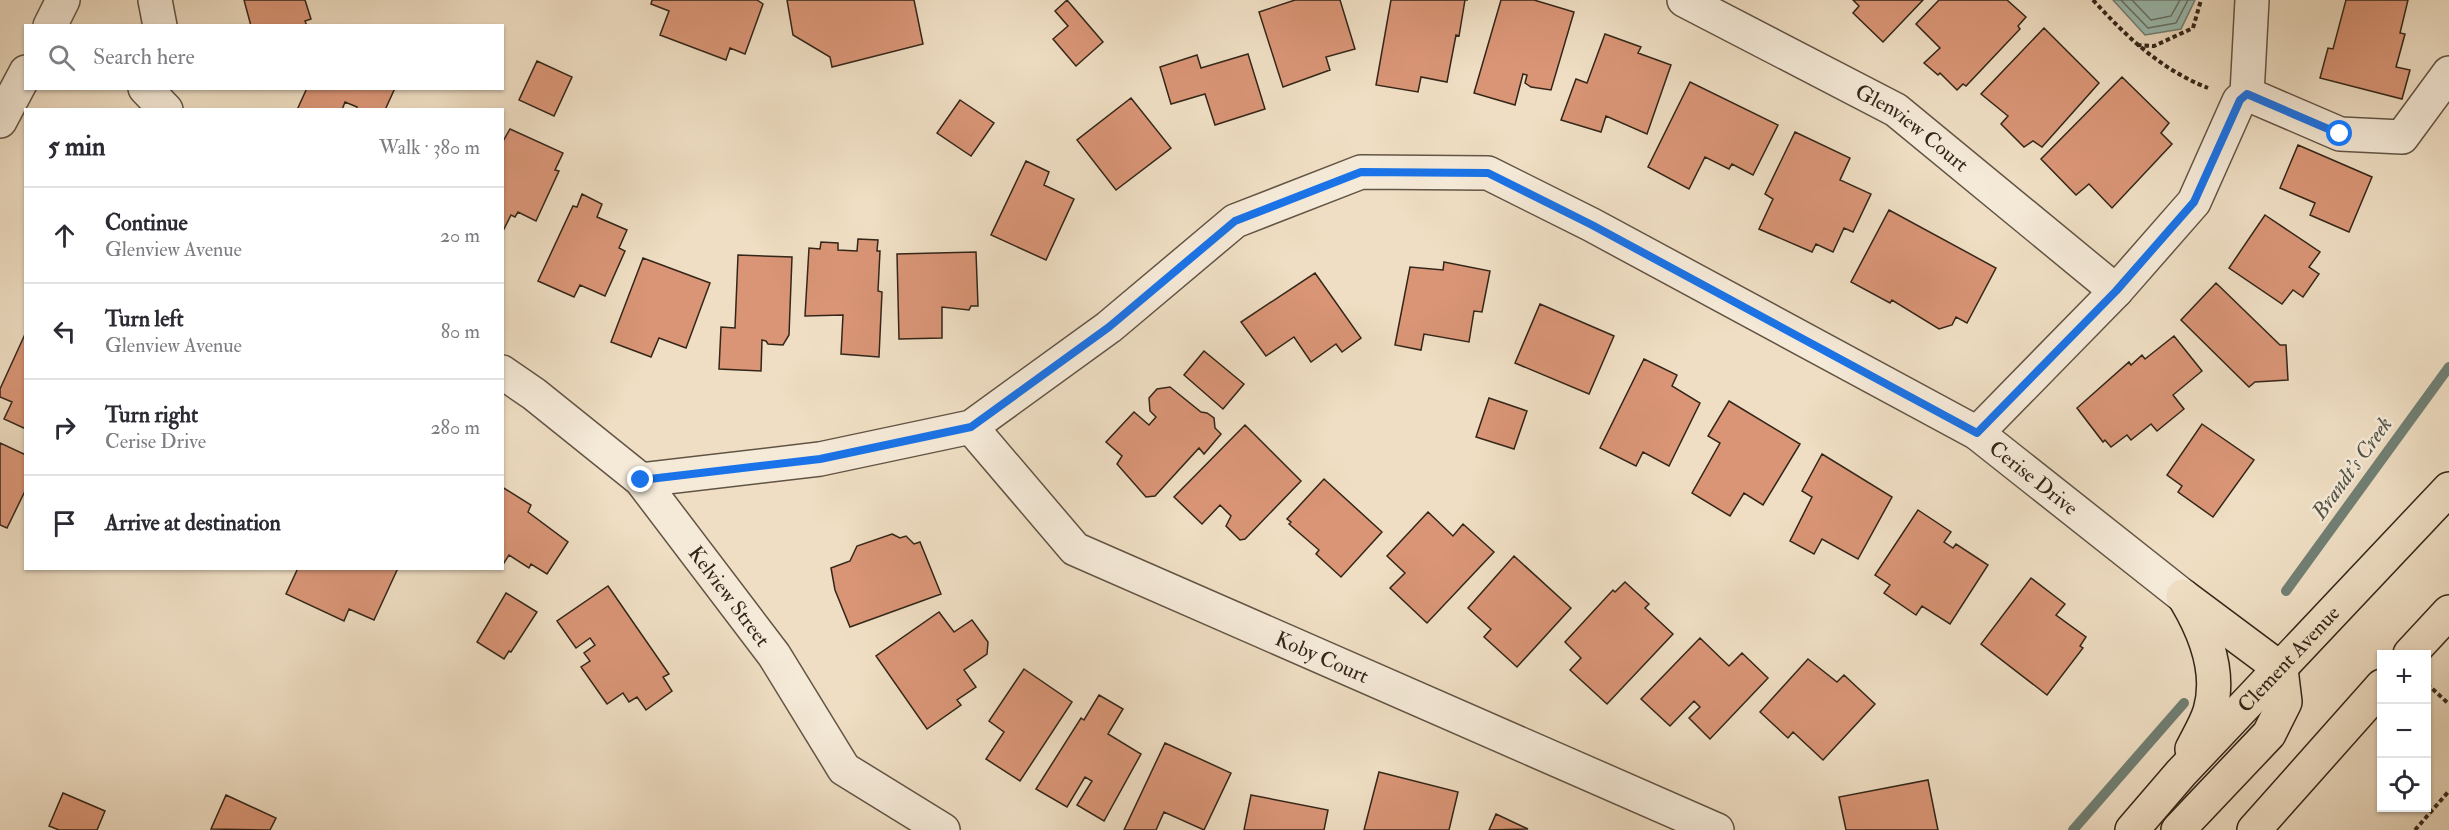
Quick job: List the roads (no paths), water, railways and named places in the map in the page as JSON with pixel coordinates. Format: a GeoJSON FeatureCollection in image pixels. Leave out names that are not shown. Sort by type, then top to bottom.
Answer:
{"type":"FeatureCollection","features":[{"type":"Feature","properties":{"kind":"main road","name":"Clement Avenue"},"geometry":{"type":"LineString","coordinates":[[2132,830],[2181,774],[2449,489]]}},
{"type":"Feature","properties":{"kind":"main road"},"geometry":{"type":"LineString","coordinates":[[2178,830],[2269,734],[2285,702],[2281,669],[2183,596]]}},
{"type":"Feature","properties":{"kind":"main road"},"geometry":{"type":"LineString","coordinates":[[2181,774],[2210,710],[2212,674],[2210,654],[2198,621],[2183,596]]}},
{"type":"Feature","properties":{"kind":"main road"},"geometry":{"type":"LineString","coordinates":[[2414,650],[2449,612]]}},
{"type":"Feature","properties":{"kind":"main road"},"geometry":{"type":"LineString","coordinates":[[2254,830],[2377,692]]}},
{"type":"Feature","properties":{"kind":"street"},"geometry":{"type":"LineString","coordinates":[[155,0],[160,24]]}},
{"type":"Feature","properties":{"kind":"street","name":"Glenview Court"},"geometry":{"type":"LineString","coordinates":[[1684,0],[1896,110],[2116,291]]}},
{"type":"Feature","properties":{"kind":"street"},"geometry":{"type":"LineString","coordinates":[[1977,433],[2116,291],[2194,202],[2243,98],[2252,0]]}},
{"type":"Feature","properties":{"kind":"street"},"geometry":{"type":"LineString","coordinates":[[2243,98],[2340,134],[2403,137],[2449,73]]}},
{"type":"Feature","properties":{"kind":"street"},"geometry":{"type":"LineString","coordinates":[[0,121],[24,76]]}},
{"type":"Feature","properties":{"kind":"street"},"geometry":{"type":"LineString","coordinates":[[147,90],[164,108]]}},
{"type":"Feature","properties":{"kind":"street"},"geometry":{"type":"LineString","coordinates":[[177,90],[181,108]]}},
{"type":"Feature","properties":{"kind":"street","name":"Cerise Drive"},"geometry":{"type":"LineString","coordinates":[[641,480],[820,459],[971,427],[1109,327],[1235,221],[1361,172],[1488,173],[1592,225],[1977,433],[2183,596]]}},
{"type":"Feature","properties":{"kind":"street","name":"Kelview Street"},"geometry":{"type":"LineString","coordinates":[[504,373],[534,394],[641,480],[774,655],[844,769],[943,830]]}},
{"type":"Feature","properties":{"kind":"street","name":"Koby Court"},"geometry":{"type":"LineString","coordinates":[[971,427],[1075,549],[1717,830]]}},
{"type":"Feature","properties":{"kind":"water"},"geometry":{"type":"Polygon","coordinates":[[[2113,0],[2195,0],[2181,29],[2145,35],[2113,0]]]}},
{"type":"Feature","properties":{"kind":"waterway","name":"Brandt's Creek"},"geometry":{"type":"LineString","coordinates":[[2286,591],[2449,367]]}},
{"type":"Feature","properties":{"kind":"waterway","name":"Brandt's Creek"},"geometry":{"type":"LineString","coordinates":[[2073,830],[2184,703]]}}]}
